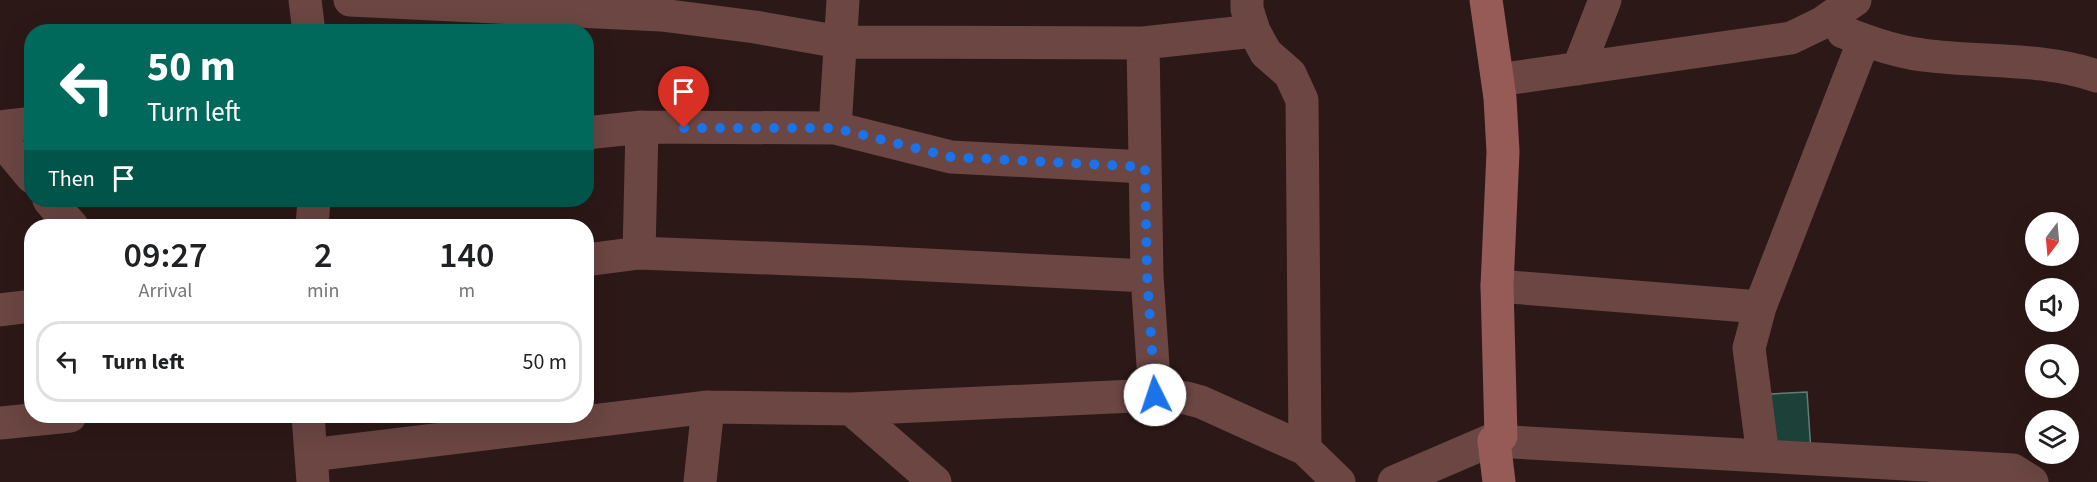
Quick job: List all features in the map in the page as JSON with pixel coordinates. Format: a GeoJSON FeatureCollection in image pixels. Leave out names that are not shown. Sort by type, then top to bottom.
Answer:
{"type":"FeatureCollection","features":[{"type":"Feature","properties":{"kind":"street"},"geometry":{"type":"LineString","coordinates":[[305,0],[308,24]]}},
{"type":"Feature","properties":{"kind":"street"},"geometry":{"type":"LineString","coordinates":[[350,0],[441,2],[660,15],[755,27],[840,42],[1143,43],[1254,31]]}},
{"type":"Feature","properties":{"kind":"street"},"geometry":{"type":"LineString","coordinates":[[835,128],[843,0]]}},
{"type":"Feature","properties":{"kind":"street"},"geometry":{"type":"LineString","coordinates":[[1246,0],[1254,31],[1266,53],[1290,74],[1302,100],[1305,449]]}},
{"type":"Feature","properties":{"kind":"street"},"geometry":{"type":"LineString","coordinates":[[1486,0],[1498,80],[1503,152],[1497,286],[1499,482]]}},
{"type":"Feature","properties":{"kind":"street"},"geometry":{"type":"LineString","coordinates":[[1578,69],[1605,0]]}},
{"type":"Feature","properties":{"kind":"street"},"geometry":{"type":"LineString","coordinates":[[1498,80],[1791,38],[1822,23],[1855,0]]}},
{"type":"Feature","properties":{"kind":"street"},"geometry":{"type":"LineString","coordinates":[[1822,23],[1864,40],[1921,55],[1959,59],[2008,60],[2080,70],[2097,76]]}},
{"type":"Feature","properties":{"kind":"street"},"geometry":{"type":"LineString","coordinates":[[1763,456],[1749,348],[1760,307],[1864,40]]}},
{"type":"Feature","properties":{"kind":"street"},"geometry":{"type":"LineString","coordinates":[[1143,43],[1147,276],[1155,395]]}},
{"type":"Feature","properties":{"kind":"street"},"geometry":{"type":"LineString","coordinates":[[0,127],[24,124]]}},
{"type":"Feature","properties":{"kind":"street"},"geometry":{"type":"LineString","coordinates":[[594,133],[642,128],[835,128],[951,157],[1145,167]]}},
{"type":"Feature","properties":{"kind":"street"},"geometry":{"type":"LineString","coordinates":[[639,253],[642,128]]}},
{"type":"Feature","properties":{"kind":"street"},"geometry":{"type":"LineString","coordinates":[[0,139],[24,168]]}},
{"type":"Feature","properties":{"kind":"street"},"geometry":{"type":"LineString","coordinates":[[56,207],[66,219]]}},
{"type":"Feature","properties":{"kind":"street"},"geometry":{"type":"LineString","coordinates":[[594,259],[639,253],[867,261],[1147,276]]}},
{"type":"Feature","properties":{"kind":"street"},"geometry":{"type":"LineString","coordinates":[[1497,286],[1760,307]]}},
{"type":"Feature","properties":{"kind":"street"},"geometry":{"type":"LineString","coordinates":[[0,310],[24,307]]}},
{"type":"Feature","properties":{"kind":"street"},"geometry":{"type":"LineString","coordinates":[[309,423],[312,469],[708,407],[851,409],[1155,395],[1201,402],[1305,449],[1339,482]]}},
{"type":"Feature","properties":{"kind":"street"},"geometry":{"type":"LineString","coordinates":[[700,482],[708,407]]}},
{"type":"Feature","properties":{"kind":"street"},"geometry":{"type":"LineString","coordinates":[[851,409],[935,482]]}},
{"type":"Feature","properties":{"kind":"street"},"geometry":{"type":"LineString","coordinates":[[0,423],[24,421]]}},
{"type":"Feature","properties":{"kind":"street"},"geometry":{"type":"LineString","coordinates":[[1394,482],[1498,439],[2013,470],[2032,482]]}},
{"type":"Feature","properties":{"kind":"building"},"geometry":{"type":"Polygon","coordinates":[[[1807,392],[1811,452],[1774,452],[1771,394],[1807,392]]]}},
{"type":"Feature","properties":{"kind":"route"},"geometry":{"type":"LineString","coordinates":[[684,128],[835,128],[951,157],[1145,167],[1147,276],[1155,395]]}}]}
